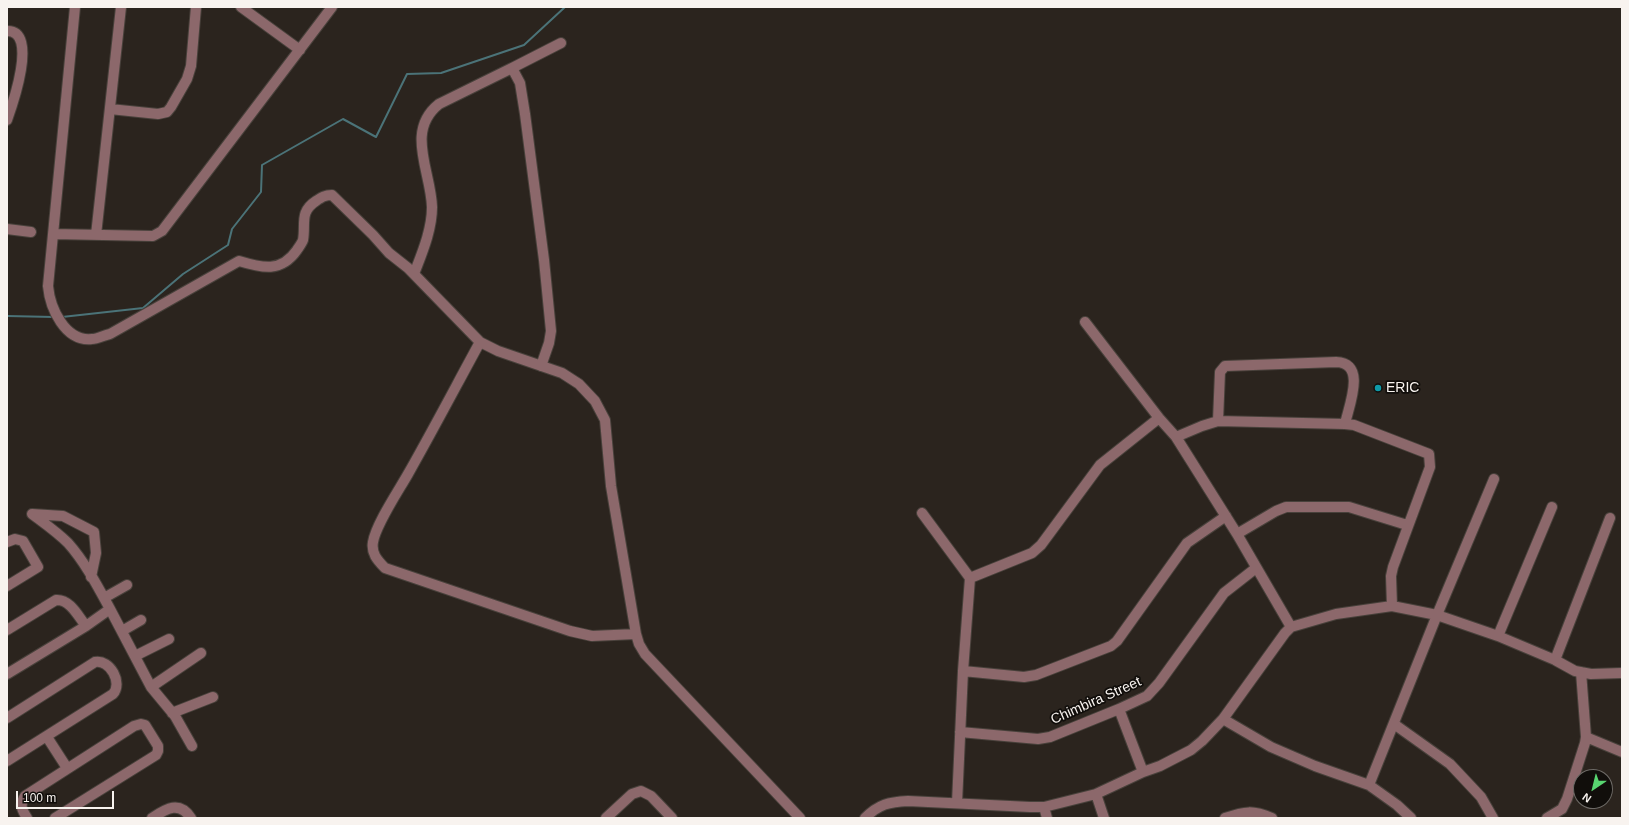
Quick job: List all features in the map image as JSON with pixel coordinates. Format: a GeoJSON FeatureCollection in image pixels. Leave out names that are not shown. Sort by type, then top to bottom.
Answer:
{"type":"FeatureCollection","features":[{"type":"Feature","properties":{"kind":"street"},"geometry":{"type":"LineString","coordinates":[[74,7],[48,286],[51,302],[64,328],[83,339],[92,339],[110,334],[239,261],[265,268],[278,266],[292,257],[303,241],[305,212],[312,203],[324,195],[332,195],[373,235],[389,253],[414,274],[480,342],[498,351],[562,373],[579,384],[595,401],[605,420],[611,486],[636,634],[639,644],[645,654],[800,818]]}},
{"type":"Feature","properties":{"kind":"street"},"geometry":{"type":"LineString","coordinates":[[96,235],[121,7]]}},
{"type":"Feature","properties":{"kind":"street"},"geometry":{"type":"LineString","coordinates":[[110,109],[158,114],[166,112],[171,107],[187,79],[191,66],[196,7]]}},
{"type":"Feature","properties":{"kind":"street"},"geometry":{"type":"LineString","coordinates":[[241,7],[300,50]]}},
{"type":"Feature","properties":{"kind":"street"},"geometry":{"type":"LineString","coordinates":[[53,234],[153,236],[162,231],[332,7]]}},
{"type":"Feature","properties":{"kind":"street"},"geometry":{"type":"LineString","coordinates":[[7,31],[11,31],[18,36],[22,43],[24,52],[15,97],[7,120]]}},
{"type":"Feature","properties":{"kind":"street"},"geometry":{"type":"LineString","coordinates":[[414,274],[426,242],[432,207],[421,143],[421,130],[425,118],[432,109],[439,104],[561,43]]}},
{"type":"Feature","properties":{"kind":"street"},"geometry":{"type":"LineString","coordinates":[[512,68],[520,83],[545,268],[551,331],[549,344],[542,366]]}},
{"type":"Feature","properties":{"kind":"street"},"geometry":{"type":"LineString","coordinates":[[7,229],[31,232]]}},
{"type":"Feature","properties":{"kind":"street"},"geometry":{"type":"LineString","coordinates":[[1085,322],[1159,418],[1176,437],[1237,534],[1291,627]]}},
{"type":"Feature","properties":{"kind":"street"},"geometry":{"type":"LineString","coordinates":[[480,342],[381,522],[373,541],[374,553],[377,560],[385,568],[570,631],[592,636],[636,634]]}},
{"type":"Feature","properties":{"kind":"street"},"geometry":{"type":"LineString","coordinates":[[1218,421],[1220,372],[1225,366],[1341,362],[1351,368],[1355,380],[1345,424]]}},
{"type":"Feature","properties":{"kind":"street"},"geometry":{"type":"LineString","coordinates":[[970,578],[1032,553],[1041,545],[1100,465],[1159,418]]}},
{"type":"Feature","properties":{"kind":"street"},"geometry":{"type":"LineString","coordinates":[[1176,437],[1218,421],[1345,424],[1354,425],[1429,454],[1430,467],[1407,525],[1393,567],[1392,606]]}},
{"type":"Feature","properties":{"kind":"street"},"geometry":{"type":"LineString","coordinates":[[1369,785],[1437,615],[1494,479]]}},
{"type":"Feature","properties":{"kind":"street"},"geometry":{"type":"LineString","coordinates":[[1498,636],[1552,506]]}},
{"type":"Feature","properties":{"kind":"street"},"geometry":{"type":"LineString","coordinates":[[1237,534],[1276,511],[1286,507],[1349,507],[1407,525]]}},
{"type":"Feature","properties":{"kind":"street"},"geometry":{"type":"LineString","coordinates":[[922,513],[970,578],[963,671],[957,803]]}},
{"type":"Feature","properties":{"kind":"street"},"geometry":{"type":"LineString","coordinates":[[91,577],[96,553],[94,532],[63,516],[32,514],[69,544],[104,598],[151,687],[172,713],[192,746]]}},
{"type":"Feature","properties":{"kind":"street"},"geometry":{"type":"LineString","coordinates":[[963,671],[1024,677],[1036,676],[1111,646],[1117,641],[1187,543],[1226,516]]}},
{"type":"Feature","properties":{"kind":"street"},"geometry":{"type":"LineString","coordinates":[[1555,660],[1610,518]]}},
{"type":"Feature","properties":{"kind":"street"},"geometry":{"type":"LineString","coordinates":[[7,542],[15,539],[23,541],[38,567],[7,586]]}},
{"type":"Feature","properties":{"kind":"street","name":"Chimbira Street"},"geometry":{"type":"LineString","coordinates":[[960,732],[1038,739],[1050,737],[1119,709],[1153,691],[1224,593],[1256,568]]}},
{"type":"Feature","properties":{"kind":"street"},"geometry":{"type":"LineString","coordinates":[[104,598],[127,585]]}},
{"type":"Feature","properties":{"kind":"street"},"geometry":{"type":"LineString","coordinates":[[7,630],[56,600],[60,600],[69,605],[86,626]]}},
{"type":"Feature","properties":{"kind":"street"},"geometry":{"type":"LineString","coordinates":[[865,818],[876,808],[889,802],[908,801],[1030,807],[1044,806],[1096,794],[1143,772],[1160,766],[1191,750],[1223,719],[1285,633],[1291,627],[1336,614],[1392,606],[1437,615],[1498,636],[1555,660],[1575,671],[1590,674],[1622,673]]}},
{"type":"Feature","properties":{"kind":"street"},"geometry":{"type":"LineString","coordinates":[[7,674],[86,626],[110,609]]}},
{"type":"Feature","properties":{"kind":"street"},"geometry":{"type":"LineString","coordinates":[[122,632],[141,620]]}},
{"type":"Feature","properties":{"kind":"street"},"geometry":{"type":"LineString","coordinates":[[135,656],[169,639]]}},
{"type":"Feature","properties":{"kind":"street"},"geometry":{"type":"LineString","coordinates":[[151,687],[201,653]]}},
{"type":"Feature","properties":{"kind":"street"},"geometry":{"type":"LineString","coordinates":[[7,718],[95,662],[100,661],[108,665],[117,681],[118,686],[116,691],[47,737],[7,761]]}},
{"type":"Feature","properties":{"kind":"street"},"geometry":{"type":"LineString","coordinates":[[1547,818],[1562,809],[1567,799],[1586,737],[1581,672]]}},
{"type":"Feature","properties":{"kind":"street"},"geometry":{"type":"LineString","coordinates":[[172,713],[214,697]]}},
{"type":"Feature","properties":{"kind":"street"},"geometry":{"type":"LineString","coordinates":[[1119,709],[1143,772]]}},
{"type":"Feature","properties":{"kind":"street"},"geometry":{"type":"LineString","coordinates":[[1223,719],[1271,747],[1315,766],[1369,785],[1397,804],[1411,818]]}},
{"type":"Feature","properties":{"kind":"street"},"geometry":{"type":"LineString","coordinates":[[27,818],[21,808],[22,800],[25,796],[138,724],[146,726],[158,746],[158,751],[152,758],[55,818]]}},
{"type":"Feature","properties":{"kind":"street"},"geometry":{"type":"LineString","coordinates":[[1394,724],[1450,764],[1481,797],[1493,818]]}},
{"type":"Feature","properties":{"kind":"street"},"geometry":{"type":"LineString","coordinates":[[47,737],[67,768]]}},
{"type":"Feature","properties":{"kind":"street"},"geometry":{"type":"LineString","coordinates":[[1586,737],[1622,752]]}},
{"type":"Feature","properties":{"kind":"street"},"geometry":{"type":"LineString","coordinates":[[606,818],[632,794],[641,790],[651,796],[672,818]]}},
{"type":"Feature","properties":{"kind":"street"},"geometry":{"type":"LineString","coordinates":[[1096,794],[1104,818]]}},
{"type":"Feature","properties":{"kind":"street"},"geometry":{"type":"LineString","coordinates":[[1044,806],[1047,818]]}},
{"type":"Feature","properties":{"kind":"street"},"geometry":{"type":"LineString","coordinates":[[152,818],[165,809],[171,807],[185,811],[191,818]]}},
{"type":"Feature","properties":{"kind":"street"},"geometry":{"type":"LineString","coordinates":[[1226,818],[1239,813],[1251,812],[1259,813],[1272,818]]}},
{"type":"Feature","properties":{"kind":"waterway"},"geometry":{"type":"LineString","coordinates":[[62,317],[143,308],[183,274],[228,245],[232,229],[261,192],[262,165],[343,119],[376,137],[407,74],[441,73],[524,45],[565,7]]}},
{"type":"Feature","properties":{"kind":"waterway"},"geometry":{"type":"LineString","coordinates":[[7,316],[54,317]]}},
{"type":"Feature","properties":{"kind":"place","name":"ERIC"},"geometry":{"type":"Point","coordinates":[1378,388]}}]}
